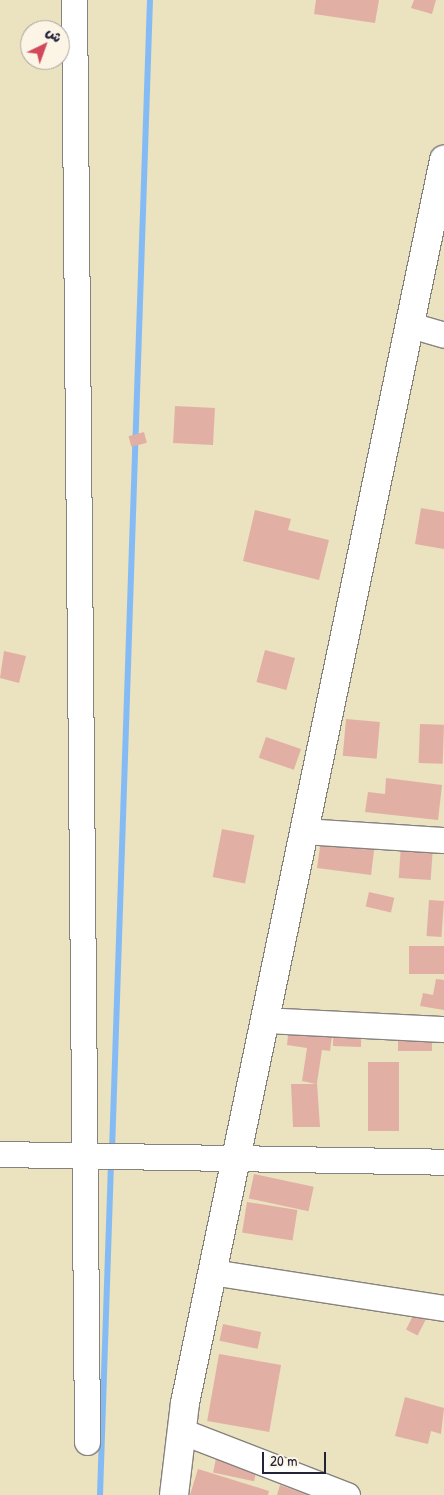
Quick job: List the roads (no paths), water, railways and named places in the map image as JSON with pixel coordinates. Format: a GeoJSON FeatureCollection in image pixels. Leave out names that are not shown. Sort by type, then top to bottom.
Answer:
{"type":"FeatureCollection","features":[{"type":"Feature","properties":{"kind":"street"},"geometry":{"type":"LineString","coordinates":[[74,0],[88,1442]]}},
{"type":"Feature","properties":{"kind":"street"},"geometry":{"type":"LineString","coordinates":[[174,1495],[181,1431],[235,1158],[444,160]]}},
{"type":"Feature","properties":{"kind":"street"},"geometry":{"type":"LineString","coordinates":[[410,325],[443,337]]}},
{"type":"Feature","properties":{"kind":"street"},"geometry":{"type":"LineString","coordinates":[[304,831],[444,840]]}},
{"type":"Feature","properties":{"kind":"street"},"geometry":{"type":"LineString","coordinates":[[264,1020],[444,1029]]}},
{"type":"Feature","properties":{"kind":"street"},"geometry":{"type":"LineString","coordinates":[[0,1154],[444,1162]]}},
{"type":"Feature","properties":{"kind":"street"},"geometry":{"type":"LineString","coordinates":[[212,1272],[444,1308]]}},
{"type":"Feature","properties":{"kind":"street"},"geometry":{"type":"LineString","coordinates":[[181,1431],[347,1495]]}},
{"type":"Feature","properties":{"kind":"waterway"},"geometry":{"type":"LineString","coordinates":[[112,1151],[150,0]]}},
{"type":"Feature","properties":{"kind":"waterway"},"geometry":{"type":"LineString","coordinates":[[100,1495],[111,1161]]}}]}
